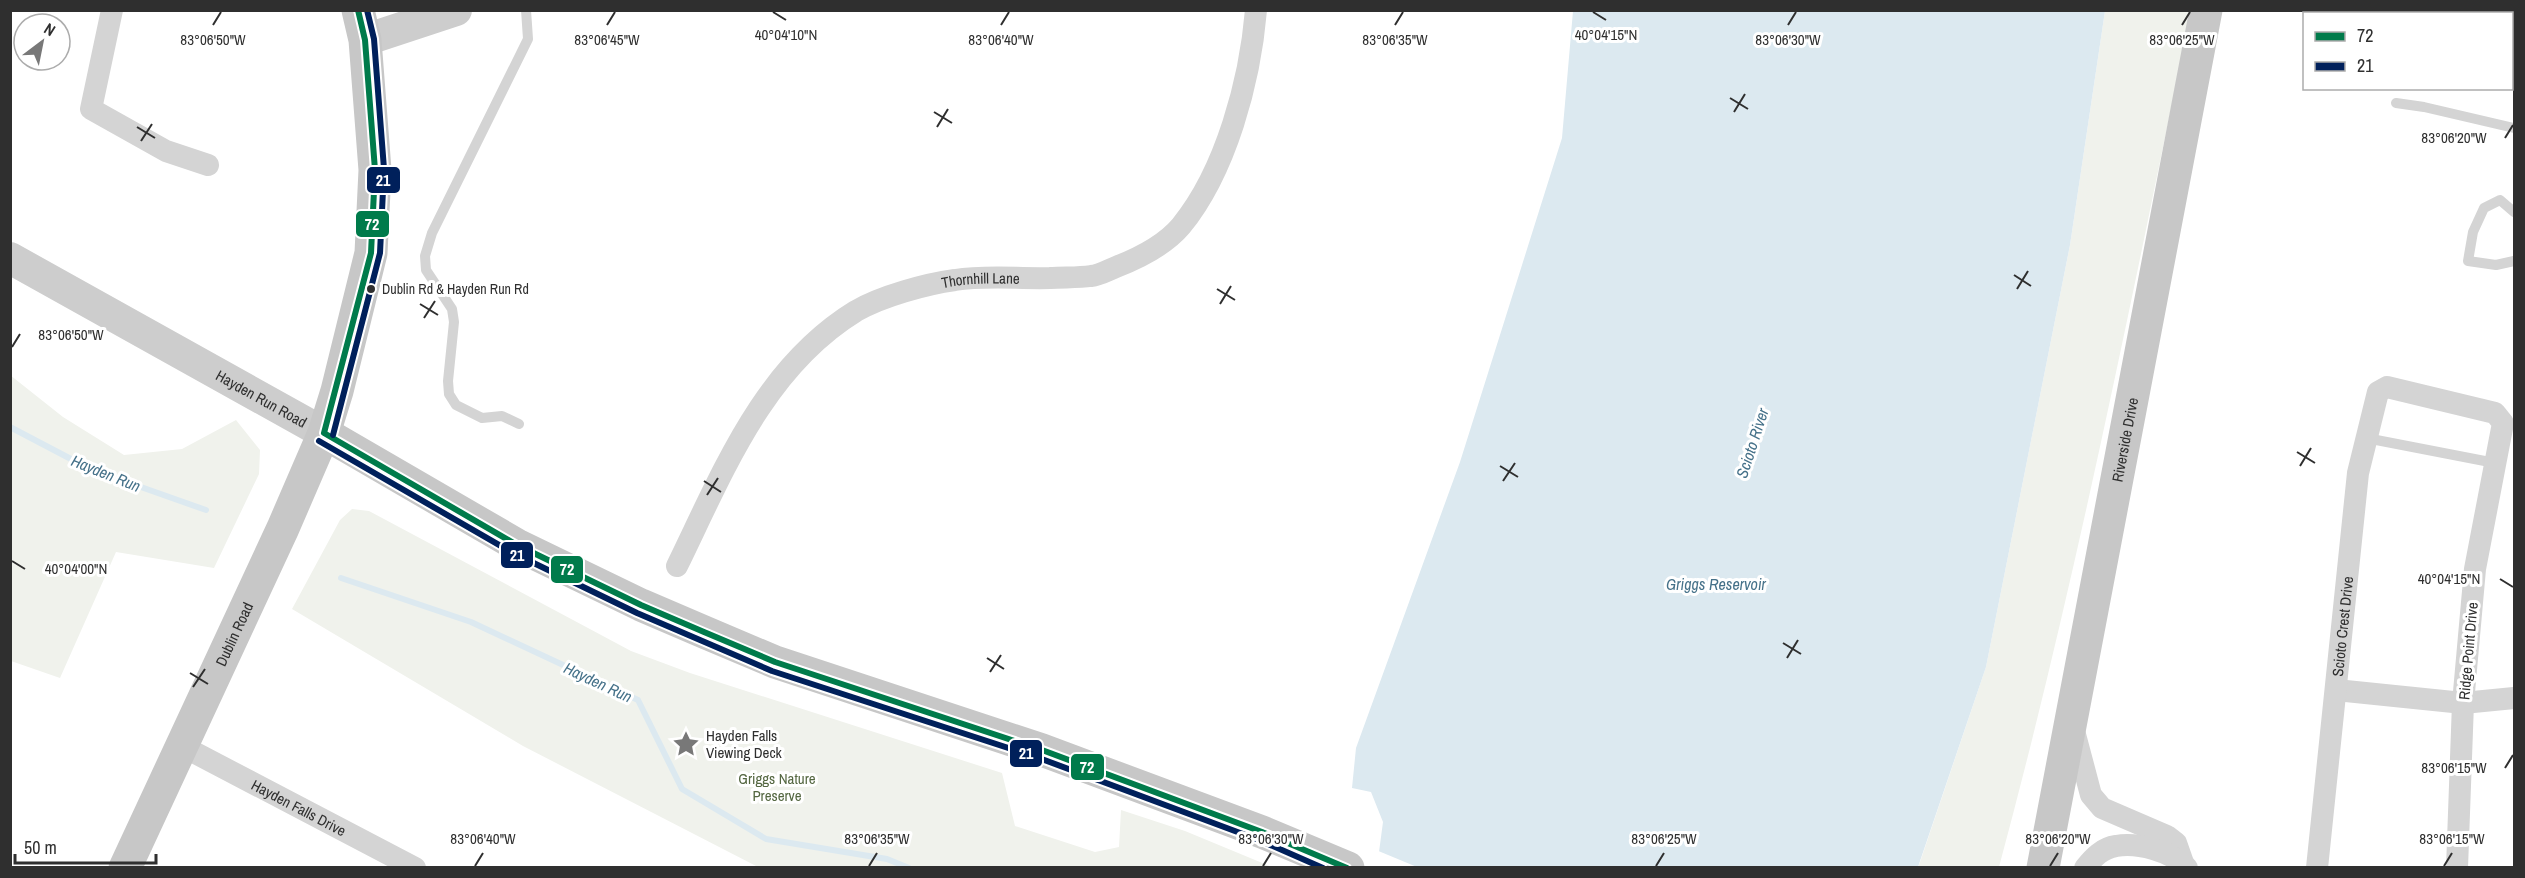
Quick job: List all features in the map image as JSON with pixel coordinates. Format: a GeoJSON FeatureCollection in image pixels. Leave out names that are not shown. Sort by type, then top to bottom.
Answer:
{"type":"FeatureCollection","features":[{"type":"Feature","properties":{"kind":"main road"},"geometry":{"type":"LineString","coordinates":[[361,25],[456,10]]}},
{"type":"Feature","properties":{"kind":"main road","name":"Riverside Drive"},"geometry":{"type":"LineString","coordinates":[[2043,867],[2206,10]]}},
{"type":"Feature","properties":{"kind":"main road","name":"Dublin Road"},"geometry":{"type":"LineString","coordinates":[[125,867],[324,433],[337,391],[371,252],[375,170],[361,25]]}},
{"type":"Feature","properties":{"kind":"main road","name":"Hayden Run Road"},"geometry":{"type":"LineString","coordinates":[[10,258],[324,433],[517,545],[604,588],[775,662],[1042,750],[1262,832],[1348,867]]}},
{"type":"Feature","properties":{"kind":"street"},"geometry":{"type":"LineString","coordinates":[[112,10],[91,109],[166,151],[208,165]]}},
{"type":"Feature","properties":{"kind":"street","name":"Thornhill Lane"},"geometry":{"type":"LineString","coordinates":[[677,566],[743,432],[768,392],[797,359],[831,327],[859,309],[896,295],[956,280],[1092,276],[1141,257],[1180,227],[1207,187],[1227,141],[1246,70],[1256,10]]}},
{"type":"Feature","properties":{"kind":"street","name":"Ridge Point Drive"},"geometry":{"type":"LineString","coordinates":[[2382,389],[2387,387],[2495,413],[2504,423],[2475,569],[2463,703],[2457,867]]}},
{"type":"Feature","properties":{"kind":"street","name":"Scioto Crest Drive"},"geometry":{"type":"LineString","coordinates":[[2317,867],[2358,473],[2378,392],[2382,389]]}},
{"type":"Feature","properties":{"kind":"street"},"geometry":{"type":"LineString","coordinates":[[2336,690],[2463,703],[2514,698]]}},
{"type":"Feature","properties":{"kind":"street"},"geometry":{"type":"LineString","coordinates":[[2072,722],[2091,795],[2102,807],[2167,836],[2176,843],[2185,865]]}},
{"type":"Feature","properties":{"kind":"street","name":"Hayden Falls Drive"},"geometry":{"type":"LineString","coordinates":[[182,746],[415,867]]}},
{"type":"Feature","properties":{"kind":"street"},"geometry":{"type":"LineString","coordinates":[[2085,867],[2096,854],[2115,846],[2167,852],[2185,865]]}},
{"type":"Feature","properties":{"kind":"lane"},"geometry":{"type":"LineString","coordinates":[[519,424],[502,416],[482,418],[456,405],[449,394],[448,381],[454,322],[452,309],[426,270],[424,256],[432,233],[528,39],[526,10]]}},
{"type":"Feature","properties":{"kind":"lane"},"geometry":{"type":"LineString","coordinates":[[2396,103],[2424,107],[2514,128]]}},
{"type":"Feature","properties":{"kind":"lane"},"geometry":{"type":"LineString","coordinates":[[2514,212],[2500,200],[2484,208],[2473,232],[2468,261],[2496,265],[2514,261]]}},
{"type":"Feature","properties":{"kind":"lane"},"geometry":{"type":"LineString","coordinates":[[2366,438],[2495,463]]}},
{"type":"Feature","properties":{"kind":"green space"},"geometry":{"type":"Polygon","coordinates":[[[2105,11],[2191,11],[2078,548],[1999,867],[1918,868],[1986,667],[2070,245],[2105,11]]]}},
{"type":"Feature","properties":{"kind":"green space"},"geometry":{"type":"Polygon","coordinates":[[[10,375],[63,417],[124,455],[182,449],[236,420],[260,450],[259,474],[214,568],[116,552],[60,678],[11,661],[10,375]]]}},
{"type":"Feature","properties":{"kind":"green space","name":"Griggs Nature Preserve"},"geometry":{"type":"Polygon","coordinates":[[[352,509],[369,511],[631,651],[690,673],[1002,773],[1015,826],[1095,852],[1119,847],[1121,810],[1185,831],[1272,867],[758,867],[523,746],[292,609],[340,520],[352,509]]]}},
{"type":"Feature","properties":{"kind":"water","name":"Griggs Reservoir"},"geometry":{"type":"Polygon","coordinates":[[[1573,11],[2105,11],[2070,245],[1986,667],[1918,867],[1377,867],[1383,822],[1371,792],[1352,788],[1356,748],[1460,462],[1562,138],[1573,11]]]}},
{"type":"Feature","properties":{"kind":"pier"},"geometry":{"type":"Polygon","coordinates":[[[1376,850],[1417,867],[1374,868],[1376,850]]]}},
{"type":"Feature","properties":{"kind":"waterway","name":"Hayden Run"},"geometry":{"type":"LineString","coordinates":[[10,427],[90,469],[206,510]]}},
{"type":"Feature","properties":{"kind":"waterway","name":"Hayden Run"},"geometry":{"type":"LineString","coordinates":[[341,578],[471,622],[638,700],[682,789],[766,839],[887,859],[909,868]]}},
{"type":"Feature","properties":{"kind":"transit line","name":"72"},"geometry":{"type":"LineString","coordinates":[[324,433],[371,253],[375,170],[365,40],[358,10]]}},
{"type":"Feature","properties":{"kind":"transit line","name":"21"},"geometry":{"type":"LineString","coordinates":[[333,435],[380,253],[384,169],[374,39],[367,10]]}},
{"type":"Feature","properties":{"kind":"transit line","name":"72"},"geometry":{"type":"LineString","coordinates":[[324,433],[517,545],[641,605],[704,632],[775,662],[1042,750],[1262,832],[1347,868]]}},
{"type":"Feature","properties":{"kind":"transit line","name":"21"},"geometry":{"type":"LineString","coordinates":[[319,441],[513,553],[637,613],[772,671],[1039,758],[1259,840],[1323,868]]}},
{"type":"Feature","properties":{"kind":"place","name":"Dublin Rd & Hayden Run Rd"},"geometry":{"type":"Point","coordinates":[371,289]}},
{"type":"Feature","properties":{"kind":"place","name":"Hayden Falls Viewing Deck"},"geometry":{"type":"Point","coordinates":[686,744]}},
{"type":"Feature","properties":{"kind":"water label","name":"Scioto River"},"geometry":{"type":"Point","coordinates":[1752,443]}}]}
